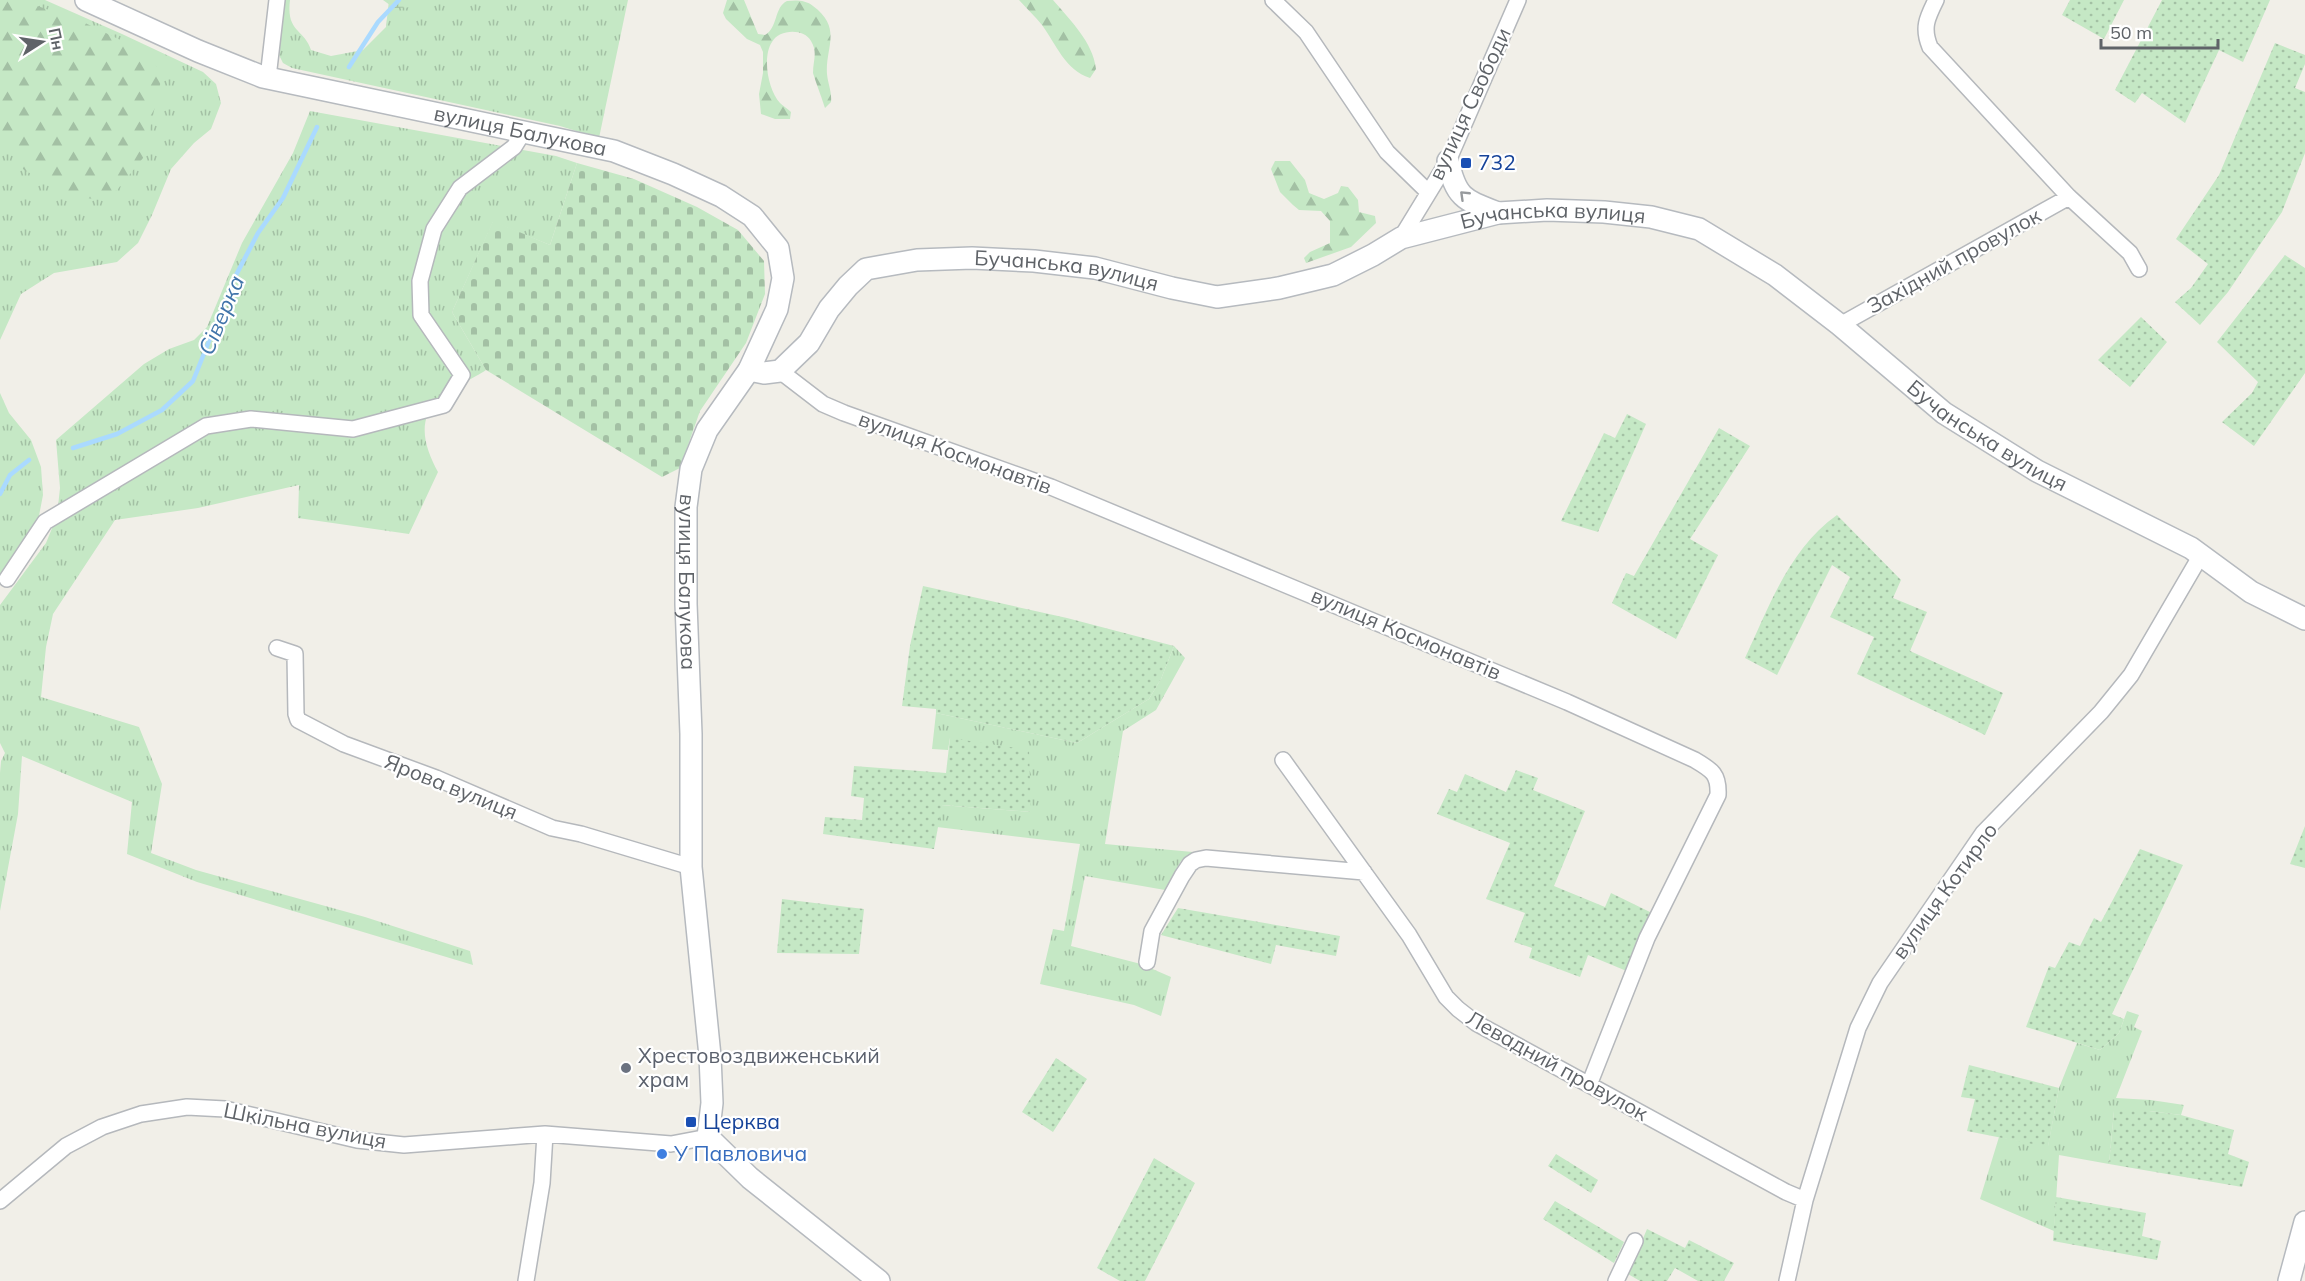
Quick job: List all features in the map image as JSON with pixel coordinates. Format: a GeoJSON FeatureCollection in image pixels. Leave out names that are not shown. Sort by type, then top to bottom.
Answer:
{"type":"FeatureCollection","features":[{"type":"Feature","properties":{"kind":"street","name":"вулиця Балукова"},"geometry":{"type":"LineString","coordinates":[[86,0],[180,43],[263,77],[614,151],[721,196],[752,216],[778,248],[783,278],[777,309],[749,370],[707,430],[691,469],[686,507],[686,603],[691,734],[691,867],[710,1056],[712,1103],[708,1137]]}},
{"type":"Feature","properties":{"kind":"street"},"geometry":{"type":"LineString","coordinates":[[263,77],[269,69],[277,0]]}},
{"type":"Feature","properties":{"kind":"street"},"geometry":{"type":"LineString","coordinates":[[1273,0],[1306,32],[1388,152],[1428,192]]}},
{"type":"Feature","properties":{"kind":"street","name":"вулиця Свободи"},"geometry":{"type":"LineString","coordinates":[[1401,238],[1448,161],[1518,0]]}},
{"type":"Feature","properties":{"kind":"street","name":"Західний провулок"},"geometry":{"type":"LineString","coordinates":[[1936,0],[1924,24],[1925,36],[1930,47],[2069,197],[2130,253],[2139,269]]}},
{"type":"Feature","properties":{"kind":"street"},"geometry":{"type":"LineString","coordinates":[[7,579],[45,522],[206,426],[251,419],[353,429],[444,405],[462,375],[421,315],[420,281],[434,229],[460,188],[514,147],[524,131]]}},
{"type":"Feature","properties":{"kind":"street"},"geometry":{"type":"LineString","coordinates":[[1448,161],[1453,183],[1462,195],[1472,203],[1498,213]]}},
{"type":"Feature","properties":{"kind":"street","name":"Західний провулок"},"geometry":{"type":"LineString","coordinates":[[1840,325],[2069,197]]}},
{"type":"Feature","properties":{"kind":"street","name":"Бучанська вулиця"},"geometry":{"type":"LineString","coordinates":[[780,371],[809,343],[829,309],[866,269],[917,260],[972,258],[1034,261],[1095,268],[1217,297],[1279,288],[1333,275],[1401,238],[1498,213],[1547,210],[1604,212],[1651,217],[1699,229],[1775,275],[1953,418],[2037,471],[2191,548],[2251,592],[2305,619]]}},
{"type":"Feature","properties":{"kind":"street"},"geometry":{"type":"LineString","coordinates":[[749,370],[764,373],[780,371]]}},
{"type":"Feature","properties":{"kind":"street","name":"вулиця Космонавтів"},"geometry":{"type":"LineString","coordinates":[[780,371],[823,404],[844,413],[1051,486],[1567,702],[1695,759],[1710,769],[1719,780],[1718,795],[1647,938],[1589,1085]]}},
{"type":"Feature","properties":{"kind":"street","name":"вулиця Котирло"},"geometry":{"type":"LineString","coordinates":[[1787,1281],[1805,1200],[1858,1028],[1880,983],[1983,833],[2101,712],[2131,675],[2201,555]]}},
{"type":"Feature","properties":{"kind":"street","name":"Ярова вулиця"},"geometry":{"type":"LineString","coordinates":[[277,648],[295,654],[298,720],[344,744],[436,778],[552,828],[581,834],[691,867]]}},
{"type":"Feature","properties":{"kind":"street","name":"Левадний провулок"},"geometry":{"type":"LineString","coordinates":[[1283,760],[1409,934],[1446,997],[1458,1009],[1476,1023],[1786,1192],[1805,1200]]}},
{"type":"Feature","properties":{"kind":"street"},"geometry":{"type":"LineString","coordinates":[[1147,962],[1152,931],[1182,876],[1190,864],[1196,860],[1206,858],[1364,872]]}},
{"type":"Feature","properties":{"kind":"street","name":"Шкільна вулиця"},"geometry":{"type":"LineString","coordinates":[[0,1201],[66,1146],[102,1126],[141,1114],[187,1107],[225,1109],[357,1140],[404,1145],[545,1134],[671,1144],[708,1137]]}},
{"type":"Feature","properties":{"kind":"street"},"geometry":{"type":"LineString","coordinates":[[525,1281],[542,1183],[545,1134]]}},
{"type":"Feature","properties":{"kind":"street"},"geometry":{"type":"LineString","coordinates":[[708,1137],[750,1178],[879,1281]]}},
{"type":"Feature","properties":{"kind":"street"},"geometry":{"type":"LineString","coordinates":[[2289,1281],[2305,1222]]}},
{"type":"Feature","properties":{"kind":"street"},"geometry":{"type":"LineString","coordinates":[[1616,1281],[1635,1241]]}},
{"type":"Feature","properties":{"kind":"green space"},"geometry":{"type":"Polygon","coordinates":[[[0,0],[45,0],[122,34],[203,72],[216,84],[221,103],[211,129],[194,143],[171,169],[138,243],[117,262],[54,273],[21,294],[0,340],[0,0]]]}},
{"type":"Feature","properties":{"kind":"green space"},"geometry":{"type":"Polygon","coordinates":[[[0,0],[20,0],[81,21],[137,48],[163,72],[143,158],[117,190],[101,200],[72,196],[24,170],[0,137],[0,0]]]}},
{"type":"Feature","properties":{"kind":"green space"},"geometry":{"type":"Polygon","coordinates":[[[282,0],[290,0],[289,11],[293,25],[311,50],[331,56],[363,50],[386,27],[389,0],[628,0],[599,138],[560,126],[292,68],[283,63],[277,51],[282,0]]]}},
{"type":"Feature","properties":{"kind":"green space"},"geometry":{"type":"Polygon","coordinates":[[[383,0],[425,0],[416,7],[394,8],[383,0]]]}},
{"type":"Feature","properties":{"kind":"green space"},"geometry":{"type":"Polygon","coordinates":[[[727,0],[744,0],[758,34],[765,35],[769,32],[780,8],[787,1],[807,3],[822,14],[830,30],[827,74],[831,102],[825,108],[813,73],[815,53],[813,45],[808,37],[792,32],[775,38],[767,56],[772,90],[780,103],[791,112],[790,119],[775,119],[761,114],[759,94],[763,73],[763,52],[760,45],[747,39],[726,19],[723,13],[727,0]]]}},
{"type":"Feature","properties":{"kind":"green space"},"geometry":{"type":"Polygon","coordinates":[[[1019,0],[1053,0],[1086,41],[1096,69],[1090,78],[1068,63],[1042,25],[1019,0]]]}},
{"type":"Feature","properties":{"kind":"green space"},"geometry":{"type":"Polygon","coordinates":[[[2070,0],[2124,0],[2104,39],[2062,15],[2070,0]]]}},
{"type":"Feature","properties":{"kind":"green space"},"geometry":{"type":"Polygon","coordinates":[[[2162,0],[2270,0],[2243,62],[2219,50],[2185,123],[2142,93],[2135,103],[2115,90],[2162,0]]]}},
{"type":"Feature","properties":{"kind":"green space"},"geometry":{"type":"Polygon","coordinates":[[[2275,43],[2305,55],[2305,64],[2295,88],[2305,92],[2305,153],[2282,212],[2228,292],[2200,325],[2175,302],[2191,288],[2208,264],[2176,239],[2219,175],[2275,43]]]}},
{"type":"Feature","properties":{"kind":"green space"},"geometry":{"type":"Polygon","coordinates":[[[310,111],[556,156],[577,163],[550,245],[493,222],[452,312],[486,370],[441,396],[431,407],[425,425],[425,435],[429,454],[438,472],[409,534],[298,518],[299,485],[198,508],[115,520],[53,614],[46,647],[41,697],[139,727],[162,784],[151,853],[196,870],[365,917],[470,951],[473,965],[197,882],[127,854],[132,802],[22,756],[18,814],[0,911],[0,773],[1,761],[5,753],[0,743],[0,605],[46,543],[57,516],[60,488],[56,440],[144,364],[169,349],[194,340],[207,327],[242,243],[293,153],[310,111]]]}},
{"type":"Feature","properties":{"kind":"green space"},"geometry":{"type":"Polygon","coordinates":[[[1275,161],[1290,161],[1305,180],[1309,193],[1324,199],[1338,193],[1341,186],[1348,187],[1358,200],[1359,212],[1375,216],[1376,223],[1351,247],[1306,263],[1304,258],[1310,252],[1330,243],[1330,221],[1321,211],[1299,210],[1280,192],[1271,169],[1275,161]]]}},
{"type":"Feature","properties":{"kind":"green space"},"geometry":{"type":"Polygon","coordinates":[[[577,163],[634,179],[697,207],[738,230],[764,261],[765,294],[746,343],[700,411],[680,468],[662,477],[486,370],[452,312],[493,221],[550,245],[577,163]]]}},
{"type":"Feature","properties":{"kind":"green space"},"geometry":{"type":"Polygon","coordinates":[[[2285,255],[2305,268],[2305,373],[2254,446],[2222,422],[2252,393],[2258,382],[2217,342],[2285,255]]]}},
{"type":"Feature","properties":{"kind":"green space"},"geometry":{"type":"Polygon","coordinates":[[[2141,317],[2167,342],[2130,387],[2098,360],[2141,317]]]}},
{"type":"Feature","properties":{"kind":"green space"},"geometry":{"type":"Polygon","coordinates":[[[0,393],[9,413],[31,440],[41,467],[43,495],[38,521],[0,574],[0,393]]]}},
{"type":"Feature","properties":{"kind":"green space"},"geometry":{"type":"Polygon","coordinates":[[[1627,414],[1646,424],[1598,532],[1561,521],[1604,433],[1615,438],[1627,414]]]}},
{"type":"Feature","properties":{"kind":"green space"},"geometry":{"type":"Polygon","coordinates":[[[1719,428],[1750,446],[1690,539],[1718,555],[1676,639],[1612,603],[1626,573],[1634,576],[1719,428]]]}},
{"type":"Feature","properties":{"kind":"green space"},"geometry":{"type":"Polygon","coordinates":[[[1837,515],[1901,580],[1893,598],[1927,612],[1910,651],[2003,693],[1985,735],[1857,674],[1874,637],[1830,617],[1850,577],[1832,565],[1777,675],[1745,658],[1772,599],[1793,562],[1820,529],[1837,515]]]}},
{"type":"Feature","properties":{"kind":"green space"},"geometry":{"type":"Polygon","coordinates":[[[923,586],[1067,618],[1174,646],[1161,679],[1149,699],[1077,743],[936,713],[936,709],[902,706],[910,646],[923,586]]]}},
{"type":"Feature","properties":{"kind":"green space"},"geometry":{"type":"Polygon","coordinates":[[[1174,646],[1185,658],[1156,710],[1123,731],[1105,844],[1193,852],[1181,861],[1165,890],[1085,876],[1071,946],[1141,964],[1171,977],[1161,1016],[1134,1005],[1040,984],[1053,929],[1064,931],[1080,844],[937,827],[941,805],[1031,812],[950,738],[948,750],[932,749],[936,713],[1077,743],[1149,699],[1161,679],[1174,646]]]}},
{"type":"Feature","properties":{"kind":"green space"},"geometry":{"type":"Polygon","coordinates":[[[950,738],[1029,750],[1031,812],[942,805],[934,849],[823,834],[825,817],[862,820],[864,798],[851,796],[854,766],[946,773],[950,738]]]}},
{"type":"Feature","properties":{"kind":"green space"},"geometry":{"type":"Polygon","coordinates":[[[1516,770],[1538,778],[1533,790],[1585,811],[1554,886],[1605,907],[1611,893],[1652,913],[1629,972],[1588,955],[1580,977],[1529,958],[1532,948],[1514,942],[1525,913],[1486,899],[1510,843],[1437,814],[1449,789],[1457,792],[1465,774],[1506,792],[1516,770]]]}},
{"type":"Feature","properties":{"kind":"green space"},"geometry":{"type":"Polygon","coordinates":[[[2305,826],[2305,868],[2290,864],[2305,826]]]}},
{"type":"Feature","properties":{"kind":"green space"},"geometry":{"type":"Polygon","coordinates":[[[2140,849],[2183,865],[2112,1014],[2124,1019],[2119,1033],[2100,1050],[2026,1027],[2049,966],[2055,968],[2069,942],[2080,946],[2094,918],[2101,922],[2140,849]]]}},
{"type":"Feature","properties":{"kind":"green space"},"geometry":{"type":"Polygon","coordinates":[[[782,899],[864,909],[859,954],[777,953],[782,899]]]}},
{"type":"Feature","properties":{"kind":"green space"},"geometry":{"type":"Polygon","coordinates":[[[1178,908],[1340,936],[1336,956],[1276,945],[1271,964],[1161,935],[1178,908]]]}},
{"type":"Feature","properties":{"kind":"green space"},"geometry":{"type":"Polygon","coordinates":[[[2127,1011],[2139,1015],[2134,1027],[2142,1031],[2116,1098],[2184,1105],[2181,1115],[2149,1111],[2114,1111],[2109,1164],[2059,1155],[2054,1231],[1980,1199],[1999,1137],[2048,1146],[2059,1088],[2077,1043],[2100,1050],[2119,1033],[2127,1011]]]}},
{"type":"Feature","properties":{"kind":"green space"},"geometry":{"type":"Polygon","coordinates":[[[1056,1058],[1087,1079],[1053,1132],[1022,1112],[1056,1058]]]}},
{"type":"Feature","properties":{"kind":"green space"},"geometry":{"type":"Polygon","coordinates":[[[1969,1065],[2059,1088],[2048,1147],[1967,1131],[1975,1099],[1961,1097],[1969,1065]]]}},
{"type":"Feature","properties":{"kind":"green space"},"geometry":{"type":"Polygon","coordinates":[[[2114,1111],[2149,1111],[2181,1115],[2234,1130],[2228,1154],[2249,1162],[2242,1187],[2109,1164],[2114,1111]]]}},
{"type":"Feature","properties":{"kind":"green space"},"geometry":{"type":"Polygon","coordinates":[[[1556,1154],[1598,1180],[1591,1193],[1548,1166],[1556,1154]]]}},
{"type":"Feature","properties":{"kind":"green space"},"geometry":{"type":"Polygon","coordinates":[[[1154,1158],[1195,1183],[1145,1281],[1120,1281],[1097,1268],[1154,1158]]]}},
{"type":"Feature","properties":{"kind":"green space"},"geometry":{"type":"Polygon","coordinates":[[[2056,1197],[2146,1213],[2142,1236],[2161,1241],[2157,1260],[2053,1241],[2056,1197]]]}},
{"type":"Feature","properties":{"kind":"green space"},"geometry":{"type":"Polygon","coordinates":[[[1555,1201],[1624,1242],[1614,1263],[1543,1219],[1555,1201]]]}},
{"type":"Feature","properties":{"kind":"green space"},"geometry":{"type":"Polygon","coordinates":[[[1647,1229],[1685,1248],[1689,1240],[1734,1263],[1724,1281],[1698,1281],[1675,1268],[1667,1281],[1640,1281],[1628,1274],[1647,1229]]]}},
{"type":"Feature","properties":{"kind":"waterway","name":"Сіверка"},"geometry":{"type":"LineString","coordinates":[[349,67],[378,22],[399,0]]}},
{"type":"Feature","properties":{"kind":"waterway","name":"Сіверка"},"geometry":{"type":"LineString","coordinates":[[73,448],[117,434],[162,410],[193,381],[234,279],[258,233],[283,198],[317,127]]}},
{"type":"Feature","properties":{"kind":"waterway","name":"Сіверка"},"geometry":{"type":"LineString","coordinates":[[0,494],[10,475],[29,460]]}},
{"type":"Feature","properties":{"kind":"place","name":"732"},"geometry":{"type":"Point","coordinates":[1466,163]}},
{"type":"Feature","properties":{"kind":"place","name":"Хрестовоздвиженський храм"},"geometry":{"type":"Point","coordinates":[626,1068]}},
{"type":"Feature","properties":{"kind":"place","name":"Церква"},"geometry":{"type":"Point","coordinates":[691,1122]}},
{"type":"Feature","properties":{"kind":"place","name":"У Павловича"},"geometry":{"type":"Point","coordinates":[662,1154]}}]}
